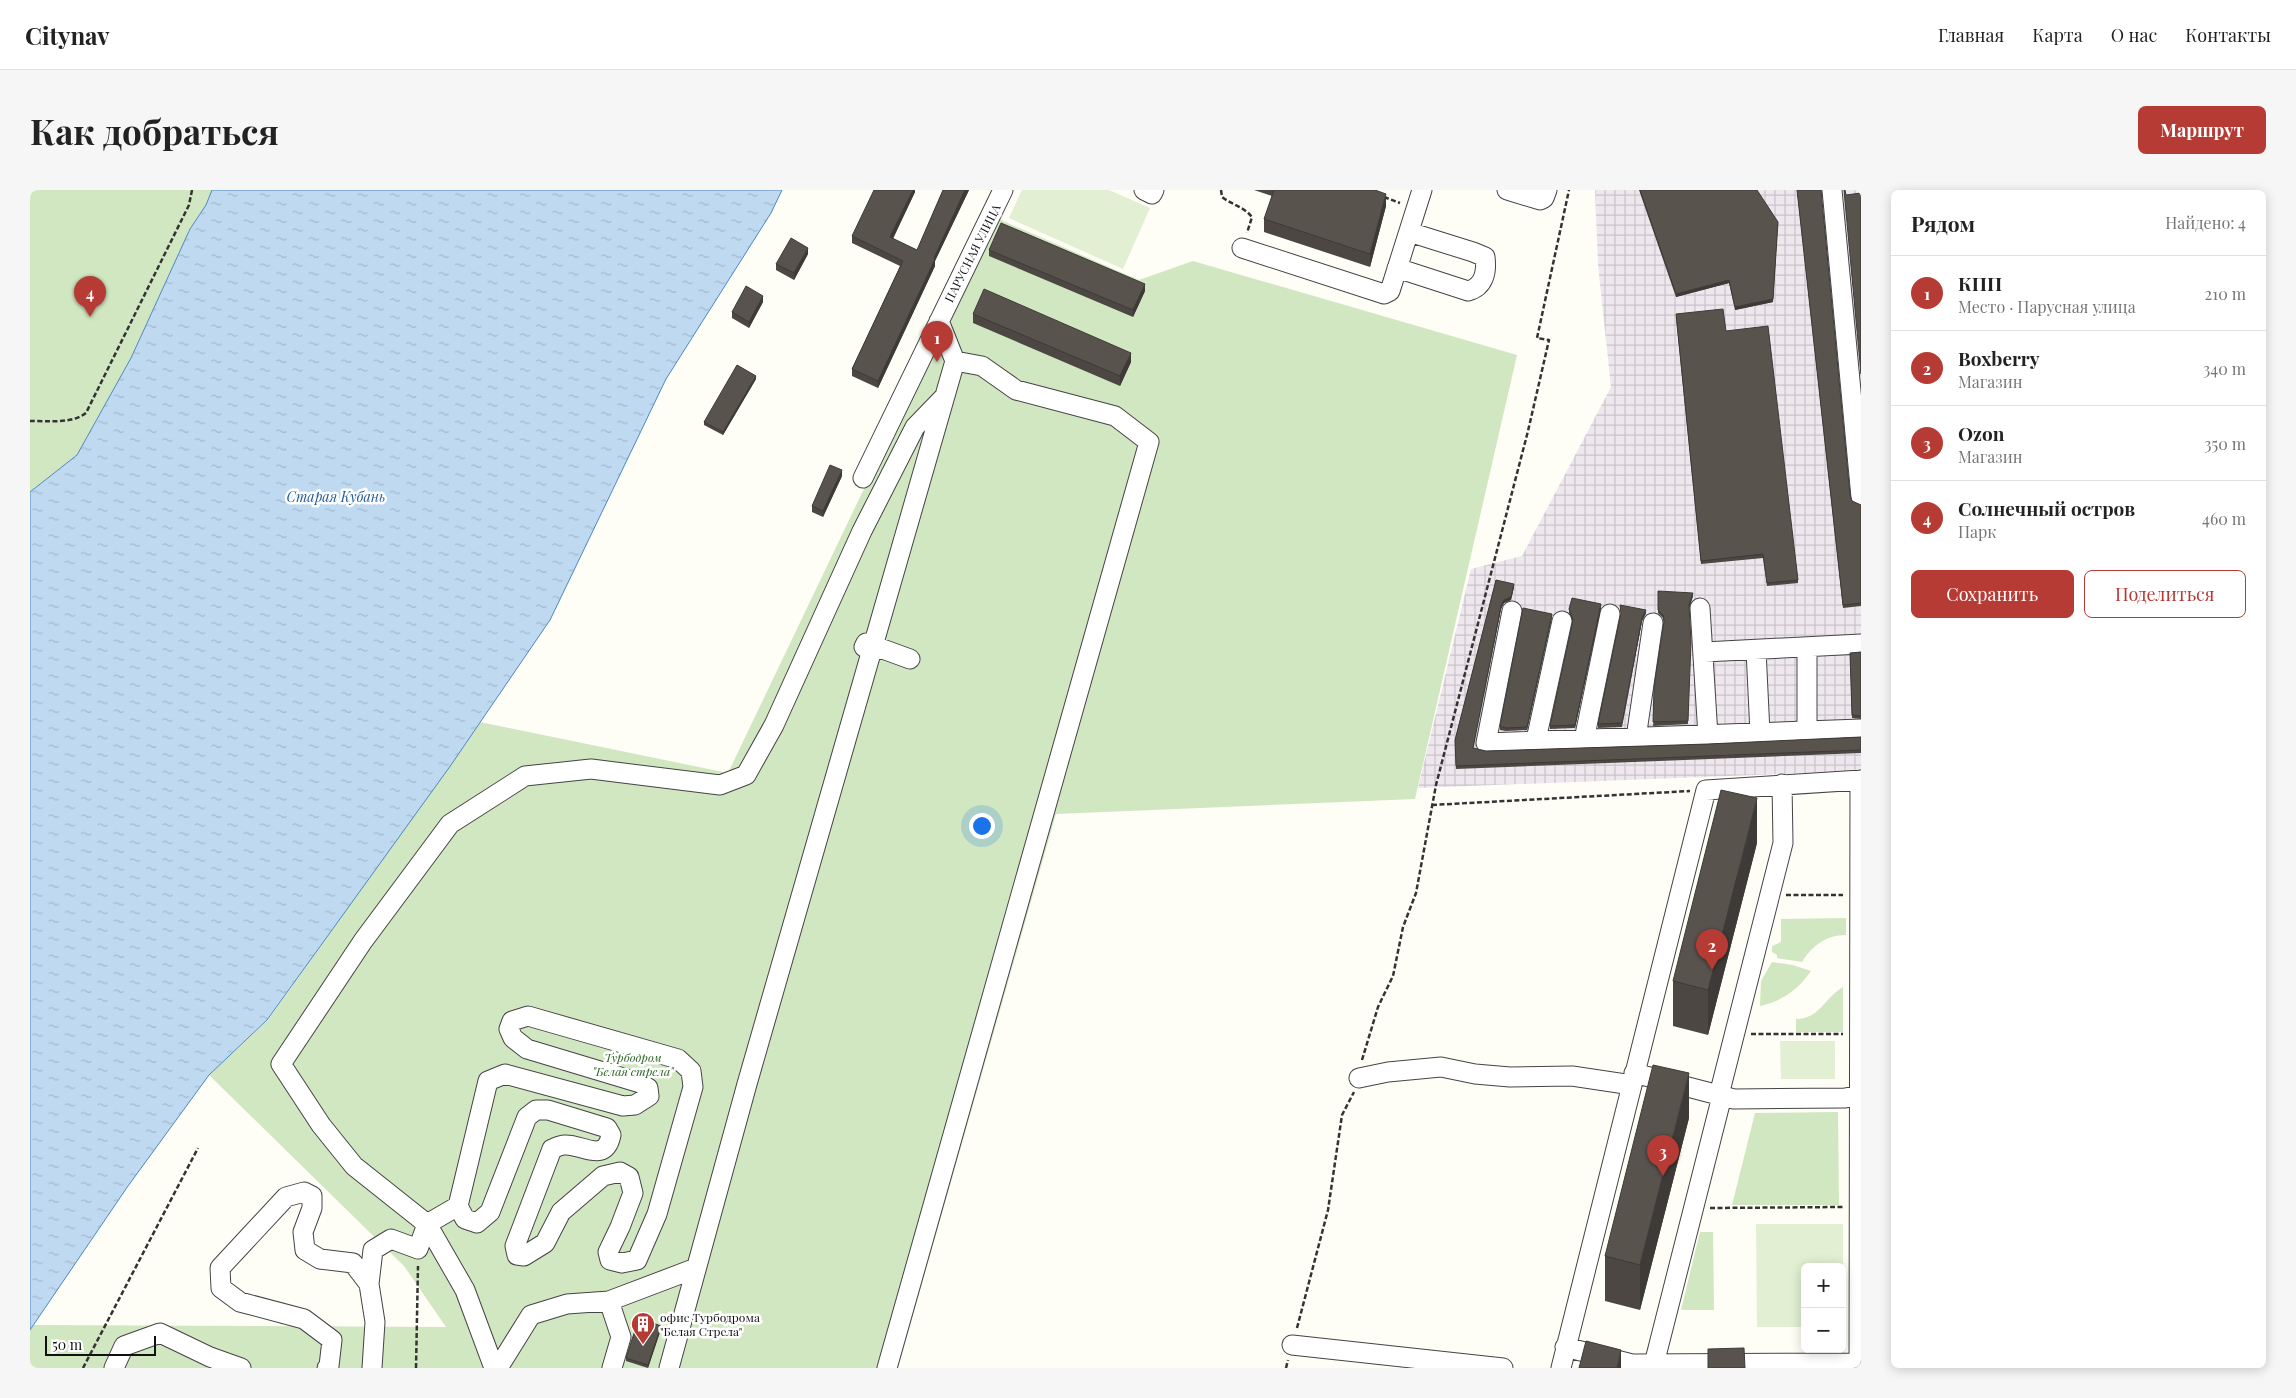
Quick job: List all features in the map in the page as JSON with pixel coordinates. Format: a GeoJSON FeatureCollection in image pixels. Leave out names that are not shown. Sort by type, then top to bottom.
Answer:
{"type":"FeatureCollection","features":[{"type":"Feature","properties":{"kind":"street","name":"ПАРУСНАЯ УЛИЦА"},"geometry":{"type":"LineString","coordinates":[[862,478],[1003,190]]}},
{"type":"Feature","properties":{"kind":"street"},"geometry":{"type":"LineString","coordinates":[[1144,190],[1152,194],[1154,190]]}},
{"type":"Feature","properties":{"kind":"street"},"geometry":{"type":"LineString","coordinates":[[1242,248],[1384,294],[1390,291],[1422,190]]}},
{"type":"Feature","properties":{"kind":"street"},"geometry":{"type":"LineString","coordinates":[[1507,190],[1540,200],[1544,198],[1547,190]]}},
{"type":"Feature","properties":{"kind":"street"},"geometry":{"type":"LineString","coordinates":[[1832,190],[1861,497]]}},
{"type":"Feature","properties":{"kind":"street"},"geometry":{"type":"LineString","coordinates":[[1397,268],[1468,291],[1476,289],[1481,284],[1486,270],[1485,257],[1409,232]]}},
{"type":"Feature","properties":{"kind":"street"},"geometry":{"type":"LineString","coordinates":[[669,1368],[872,646],[955,361],[938,321]]}},
{"type":"Feature","properties":{"kind":"street"},"geometry":{"type":"LineString","coordinates":[[887,1368],[1149,442],[1115,416],[1016,390],[982,366],[955,361]]}},
{"type":"Feature","properties":{"kind":"street"},"geometry":{"type":"LineString","coordinates":[[494,1368],[464,1290],[427,1224],[354,1166],[321,1125],[281,1064],[363,941],[450,824],[525,776],[591,769],[720,786],[746,775],[774,725],[862,531],[915,427],[945,396]]}},
{"type":"Feature","properties":{"kind":"street"},"geometry":{"type":"LineString","coordinates":[[1700,608],[1708,736]]}},
{"type":"Feature","properties":{"kind":"street"},"geometry":{"type":"LineString","coordinates":[[1512,611],[1486,742],[1708,736],[1861,729]]}},
{"type":"Feature","properties":{"kind":"street"},"geometry":{"type":"LineString","coordinates":[[1584,740],[1610,614]]}},
{"type":"Feature","properties":{"kind":"street"},"geometry":{"type":"LineString","coordinates":[[1536,740],[1562,621]]}},
{"type":"Feature","properties":{"kind":"street"},"geometry":{"type":"LineString","coordinates":[[1636,738],[1653,623]]}},
{"type":"Feature","properties":{"kind":"street"},"geometry":{"type":"LineString","coordinates":[[1704,652],[1861,644]]}},
{"type":"Feature","properties":{"kind":"street"},"geometry":{"type":"LineString","coordinates":[[872,646],[910,659]]}},
{"type":"Feature","properties":{"kind":"street"},"geometry":{"type":"LineString","coordinates":[[1807,648],[1807,731]]}},
{"type":"Feature","properties":{"kind":"street"},"geometry":{"type":"LineString","coordinates":[[1756,650],[1760,733]]}},
{"type":"Feature","properties":{"kind":"street"},"geometry":{"type":"LineString","coordinates":[[1560,1368],[1706,790],[1860,780],[1860,1364],[1653,1366],[1632,1364],[1566,1347]]}},
{"type":"Feature","properties":{"kind":"street"},"geometry":{"type":"LineString","coordinates":[[1653,1366],[1782,843],[1782,784]]}},
{"type":"Feature","properties":{"kind":"street"},"geometry":{"type":"LineString","coordinates":[[372,1368],[375,1322],[369,1284],[373,1250],[391,1239],[418,1249],[427,1224],[458,1206],[488,1081],[505,1074],[623,1106],[635,1105],[649,1096],[648,1088],[640,1083],[527,1049],[513,1038],[508,1029],[512,1020],[528,1016],[678,1059],[691,1071],[693,1088],[660,1205],[637,1260],[622,1264],[610,1260],[608,1252],[620,1228],[632,1193],[629,1177],[620,1172],[603,1176],[561,1212],[545,1243],[524,1256],[517,1255],[515,1246],[552,1149],[564,1145],[591,1151],[603,1149],[610,1142],[611,1135],[607,1128],[548,1110],[536,1110],[527,1117],[490,1212],[477,1223],[465,1218],[458,1206]]}},
{"type":"Feature","properties":{"kind":"street"},"geometry":{"type":"LineString","coordinates":[[1359,1078],[1388,1072],[1441,1067],[1510,1077],[1572,1076],[1633,1079],[1734,1099],[1845,1098],[1860,1095]]}},
{"type":"Feature","properties":{"kind":"street"},"geometry":{"type":"LineString","coordinates":[[327,1368],[329,1366],[332,1340],[304,1319],[240,1302],[221,1288],[220,1268],[286,1197],[304,1192],[312,1196],[312,1208],[303,1232],[305,1250],[320,1259],[353,1263],[369,1284]]}},
{"type":"Feature","properties":{"kind":"street"},"geometry":{"type":"LineString","coordinates":[[498,1368],[531,1315],[567,1304],[609,1301],[696,1268]]}},
{"type":"Feature","properties":{"kind":"street"},"geometry":{"type":"LineString","coordinates":[[609,1301],[621,1337],[612,1368]]}},
{"type":"Feature","properties":{"kind":"street"},"geometry":{"type":"LineString","coordinates":[[114,1368],[124,1346],[160,1333],[210,1357],[241,1368]]}},
{"type":"Feature","properties":{"kind":"street"},"geometry":{"type":"LineString","coordinates":[[1292,1345],[1503,1368]]}},
{"type":"Feature","properties":{"kind":"path"},"geometry":{"type":"LineString","coordinates":[[30,421],[70,420],[81,417],[86,413],[189,204],[192,190]]}},
{"type":"Feature","properties":{"kind":"path"},"geometry":{"type":"LineString","coordinates":[[1221,190],[1222,197],[1230,204],[1245,208],[1252,217],[1242,248]]}},
{"type":"Feature","properties":{"kind":"path"},"geometry":{"type":"LineString","coordinates":[[1569,190],[1537,338],[1549,340],[1528,432],[1451,725],[1432,805],[1706,790]]}},
{"type":"Feature","properties":{"kind":"path"},"geometry":{"type":"LineString","coordinates":[[1380,196],[1416,208]]}},
{"type":"Feature","properties":{"kind":"path"},"geometry":{"type":"LineString","coordinates":[[1828,890],[1828,895]]}},
{"type":"Feature","properties":{"kind":"path"},"geometry":{"type":"LineString","coordinates":[[1769,895],[1860,895]]}},
{"type":"Feature","properties":{"kind":"path"},"geometry":{"type":"LineString","coordinates":[[1736,1030],[1754,1035],[1859,1034]]}},
{"type":"Feature","properties":{"kind":"path"},"geometry":{"type":"LineString","coordinates":[[83,1368],[198,1148]]}},
{"type":"Feature","properties":{"kind":"path"},"geometry":{"type":"LineString","coordinates":[[1693,1208],[1859,1207]]}},
{"type":"Feature","properties":{"kind":"path"},"geometry":{"type":"LineString","coordinates":[[416,1368],[418,1249]]}},
{"type":"Feature","properties":{"kind":"shaded area"},"geometry":{"type":"Polygon","coordinates":[[[1595,190],[1861,190],[1861,771],[1418,788],[1471,569],[1522,556],[1611,387],[1598,265],[1595,190]]]}},
{"type":"Feature","properties":{"kind":"green space"},"geometry":{"type":"Polygon","coordinates":[[[30,190],[212,190],[206,205],[190,229],[131,358],[77,455],[30,492],[30,190]]]}},
{"type":"Feature","properties":{"kind":"green space"},"geometry":{"type":"Polygon","coordinates":[[[1022,190],[1109,190],[1150,208],[1123,269],[1009,218],[1022,190]]]}},
{"type":"Feature","properties":{"kind":"green space","name":"Турбодром \"Белая стрела\""},"geometry":{"type":"Polygon","coordinates":[[[994,217],[1139,280],[1193,261],[1517,355],[1415,799],[1056,814],[898,1368],[30,1368],[30,1330],[34,1325],[446,1327],[404,1266],[209,1075],[268,1020],[480,722],[728,773],[994,217]]]}},
{"type":"Feature","properties":{"kind":"green space"},"geometry":{"type":"Polygon","coordinates":[[[1846,918],[1846,935],[1832,937],[1820,942],[1802,962],[1777,958],[1777,955],[1772,952],[1772,946],[1781,942],[1781,919],[1846,918]]]}},
{"type":"Feature","properties":{"kind":"green space"},"geometry":{"type":"Polygon","coordinates":[[[1772,962],[1793,965],[1811,971],[1801,984],[1789,994],[1760,1006],[1761,981],[1772,962]]]}},
{"type":"Feature","properties":{"kind":"green space"},"geometry":{"type":"Polygon","coordinates":[[[1843,987],[1843,1032],[1796,1032],[1796,1019],[1811,1016],[1843,987]]]}},
{"type":"Feature","properties":{"kind":"green space"},"geometry":{"type":"Polygon","coordinates":[[[1780,1041],[1835,1041],[1835,1079],[1781,1079],[1780,1041]]]}},
{"type":"Feature","properties":{"kind":"green space"},"geometry":{"type":"Polygon","coordinates":[[[1838,1112],[1839,1205],[1732,1205],[1755,1113],[1838,1112]]]}},
{"type":"Feature","properties":{"kind":"green space"},"geometry":{"type":"Polygon","coordinates":[[[1756,1224],[1843,1224],[1843,1263],[1801,1263],[1801,1327],[1757,1327],[1756,1224]]]}},
{"type":"Feature","properties":{"kind":"green space"},"geometry":{"type":"Polygon","coordinates":[[[1700,1232],[1713,1232],[1714,1310],[1681,1310],[1700,1232]]]}},
{"type":"Feature","properties":{"kind":"water","name":"Старая Кубань"},"geometry":{"type":"Polygon","coordinates":[[[212,190],[782,190],[771,213],[666,379],[550,620],[451,765],[267,1020],[209,1075],[128,1186],[30,1330],[30,492],[77,455],[131,358],[190,229],[206,205],[212,190]]]}},
{"type":"Feature","properties":{"kind":"building"},"geometry":{"type":"Polygon","coordinates":[[[874,190],[913,190],[890,237],[917,250],[943,190],[965,190],[878,381],[852,369],[903,261],[852,236],[874,190]]]}},
{"type":"Feature","properties":{"kind":"building"},"geometry":{"type":"Polygon","coordinates":[[[1274,190],[1375,190],[1386,194],[1370,254],[1264,219],[1274,190]]]}},
{"type":"Feature","properties":{"kind":"building"},"geometry":{"type":"Polygon","coordinates":[[[1640,190],[1757,190],[1778,222],[1773,299],[1735,307],[1729,280],[1676,294],[1640,190]]]}},
{"type":"Feature","properties":{"kind":"building"},"geometry":{"type":"Polygon","coordinates":[[[1797,190],[1821,190],[1850,495],[1852,501],[1861,505],[1861,603],[1843,605],[1797,190]]]}},
{"type":"Feature","properties":{"kind":"building"},"geometry":{"type":"Polygon","coordinates":[[[1844,190],[1846,195],[1861,193],[1861,374],[1844,190]]]}},
{"type":"Feature","properties":{"kind":"building"},"geometry":{"type":"Polygon","coordinates":[[[1001,223],[1145,284],[1133,310],[989,250],[1001,223]]]}},
{"type":"Feature","properties":{"kind":"building"},"geometry":{"type":"Polygon","coordinates":[[[791,238],[808,248],[794,273],[776,264],[791,238]]]}},
{"type":"Feature","properties":{"kind":"building"},"geometry":{"type":"Polygon","coordinates":[[[746,286],[763,296],[749,322],[732,312],[746,286]]]}},
{"type":"Feature","properties":{"kind":"building"},"geometry":{"type":"Polygon","coordinates":[[[984,289],[1131,353],[1120,376],[973,314],[984,289]]]}},
{"type":"Feature","properties":{"kind":"building"},"geometry":{"type":"Polygon","coordinates":[[[1723,309],[1726,331],[1768,326],[1798,580],[1767,583],[1763,554],[1701,561],[1676,314],[1723,309]]]}},
{"type":"Feature","properties":{"kind":"building"},"geometry":{"type":"Polygon","coordinates":[[[737,365],[756,376],[723,432],[704,422],[737,365]]]}},
{"type":"Feature","properties":{"kind":"building"},"geometry":{"type":"Polygon","coordinates":[[[830,465],[842,470],[823,511],[812,506],[830,465]]]}},
{"type":"Feature","properties":{"kind":"building"},"geometry":{"type":"Polygon","coordinates":[[[1496,580],[1514,584],[1511,597],[1504,600],[1501,606],[1473,748],[1486,751],[1861,737],[1861,750],[1456,766],[1455,740],[1496,580]]]}},
{"type":"Feature","properties":{"kind":"building"},"geometry":{"type":"Polygon","coordinates":[[[1658,591],[1693,593],[1689,605],[1691,642],[1688,721],[1653,722],[1654,688],[1664,621],[1663,615],[1658,610],[1658,591]]]}},
{"type":"Feature","properties":{"kind":"building"},"geometry":{"type":"Polygon","coordinates":[[[1572,598],[1601,604],[1575,725],[1550,726],[1573,620],[1569,609],[1572,598]]]}},
{"type":"Feature","properties":{"kind":"building"},"geometry":{"type":"Polygon","coordinates":[[[1620,605],[1646,610],[1642,618],[1622,723],[1598,724],[1621,613],[1620,605]]]}},
{"type":"Feature","properties":{"kind":"building"},"geometry":{"type":"Polygon","coordinates":[[[1523,608],[1552,614],[1527,727],[1506,728],[1500,726],[1523,608]]]}},
{"type":"Feature","properties":{"kind":"building"},"geometry":{"type":"Polygon","coordinates":[[[1861,652],[1861,716],[1852,715],[1850,653],[1861,652]]]}},
{"type":"Feature","properties":{"kind":"building"},"geometry":{"type":"Polygon","coordinates":[[[1721,790],[1757,798],[1708,990],[1673,981],[1721,790]]]}},
{"type":"Feature","properties":{"kind":"building"},"geometry":{"type":"Polygon","coordinates":[[[1653,1065],[1689,1073],[1640,1265],[1605,1256],[1653,1065]]]}},
{"type":"Feature","properties":{"kind":"building","name":"офис Турбодрома \"Белая Стрела\""},"geometry":{"type":"Polygon","coordinates":[[[639,1318],[661,1326],[648,1365],[626,1358],[639,1318]]]}},
{"type":"Feature","properties":{"kind":"building"},"geometry":{"type":"Polygon","coordinates":[[[1586,1341],[1621,1350],[1617,1368],[1579,1368],[1586,1341]]]}},
{"type":"Feature","properties":{"kind":"building"},"geometry":{"type":"Polygon","coordinates":[[[1744,1348],[1745,1368],[1708,1368],[1708,1349],[1744,1348]]]}},
{"type":"Feature","properties":{"kind":"place","name":"Солнечный остров"},"geometry":{"type":"Point","coordinates":[90,317]}},
{"type":"Feature","properties":{"kind":"place","name":"КПП"},"geometry":{"type":"Point","coordinates":[937,362]}},
{"type":"Feature","properties":{"kind":"place","name":"Boxberry"},"geometry":{"type":"Point","coordinates":[1712,970]}},
{"type":"Feature","properties":{"kind":"place","name":"Ozon"},"geometry":{"type":"Point","coordinates":[1663,1176]}},
{"type":"Feature","properties":{"kind":"place","name":"офис Турбодрома \"Белая Стрела\""},"geometry":{"type":"Point","coordinates":[643,1345]}}]}
